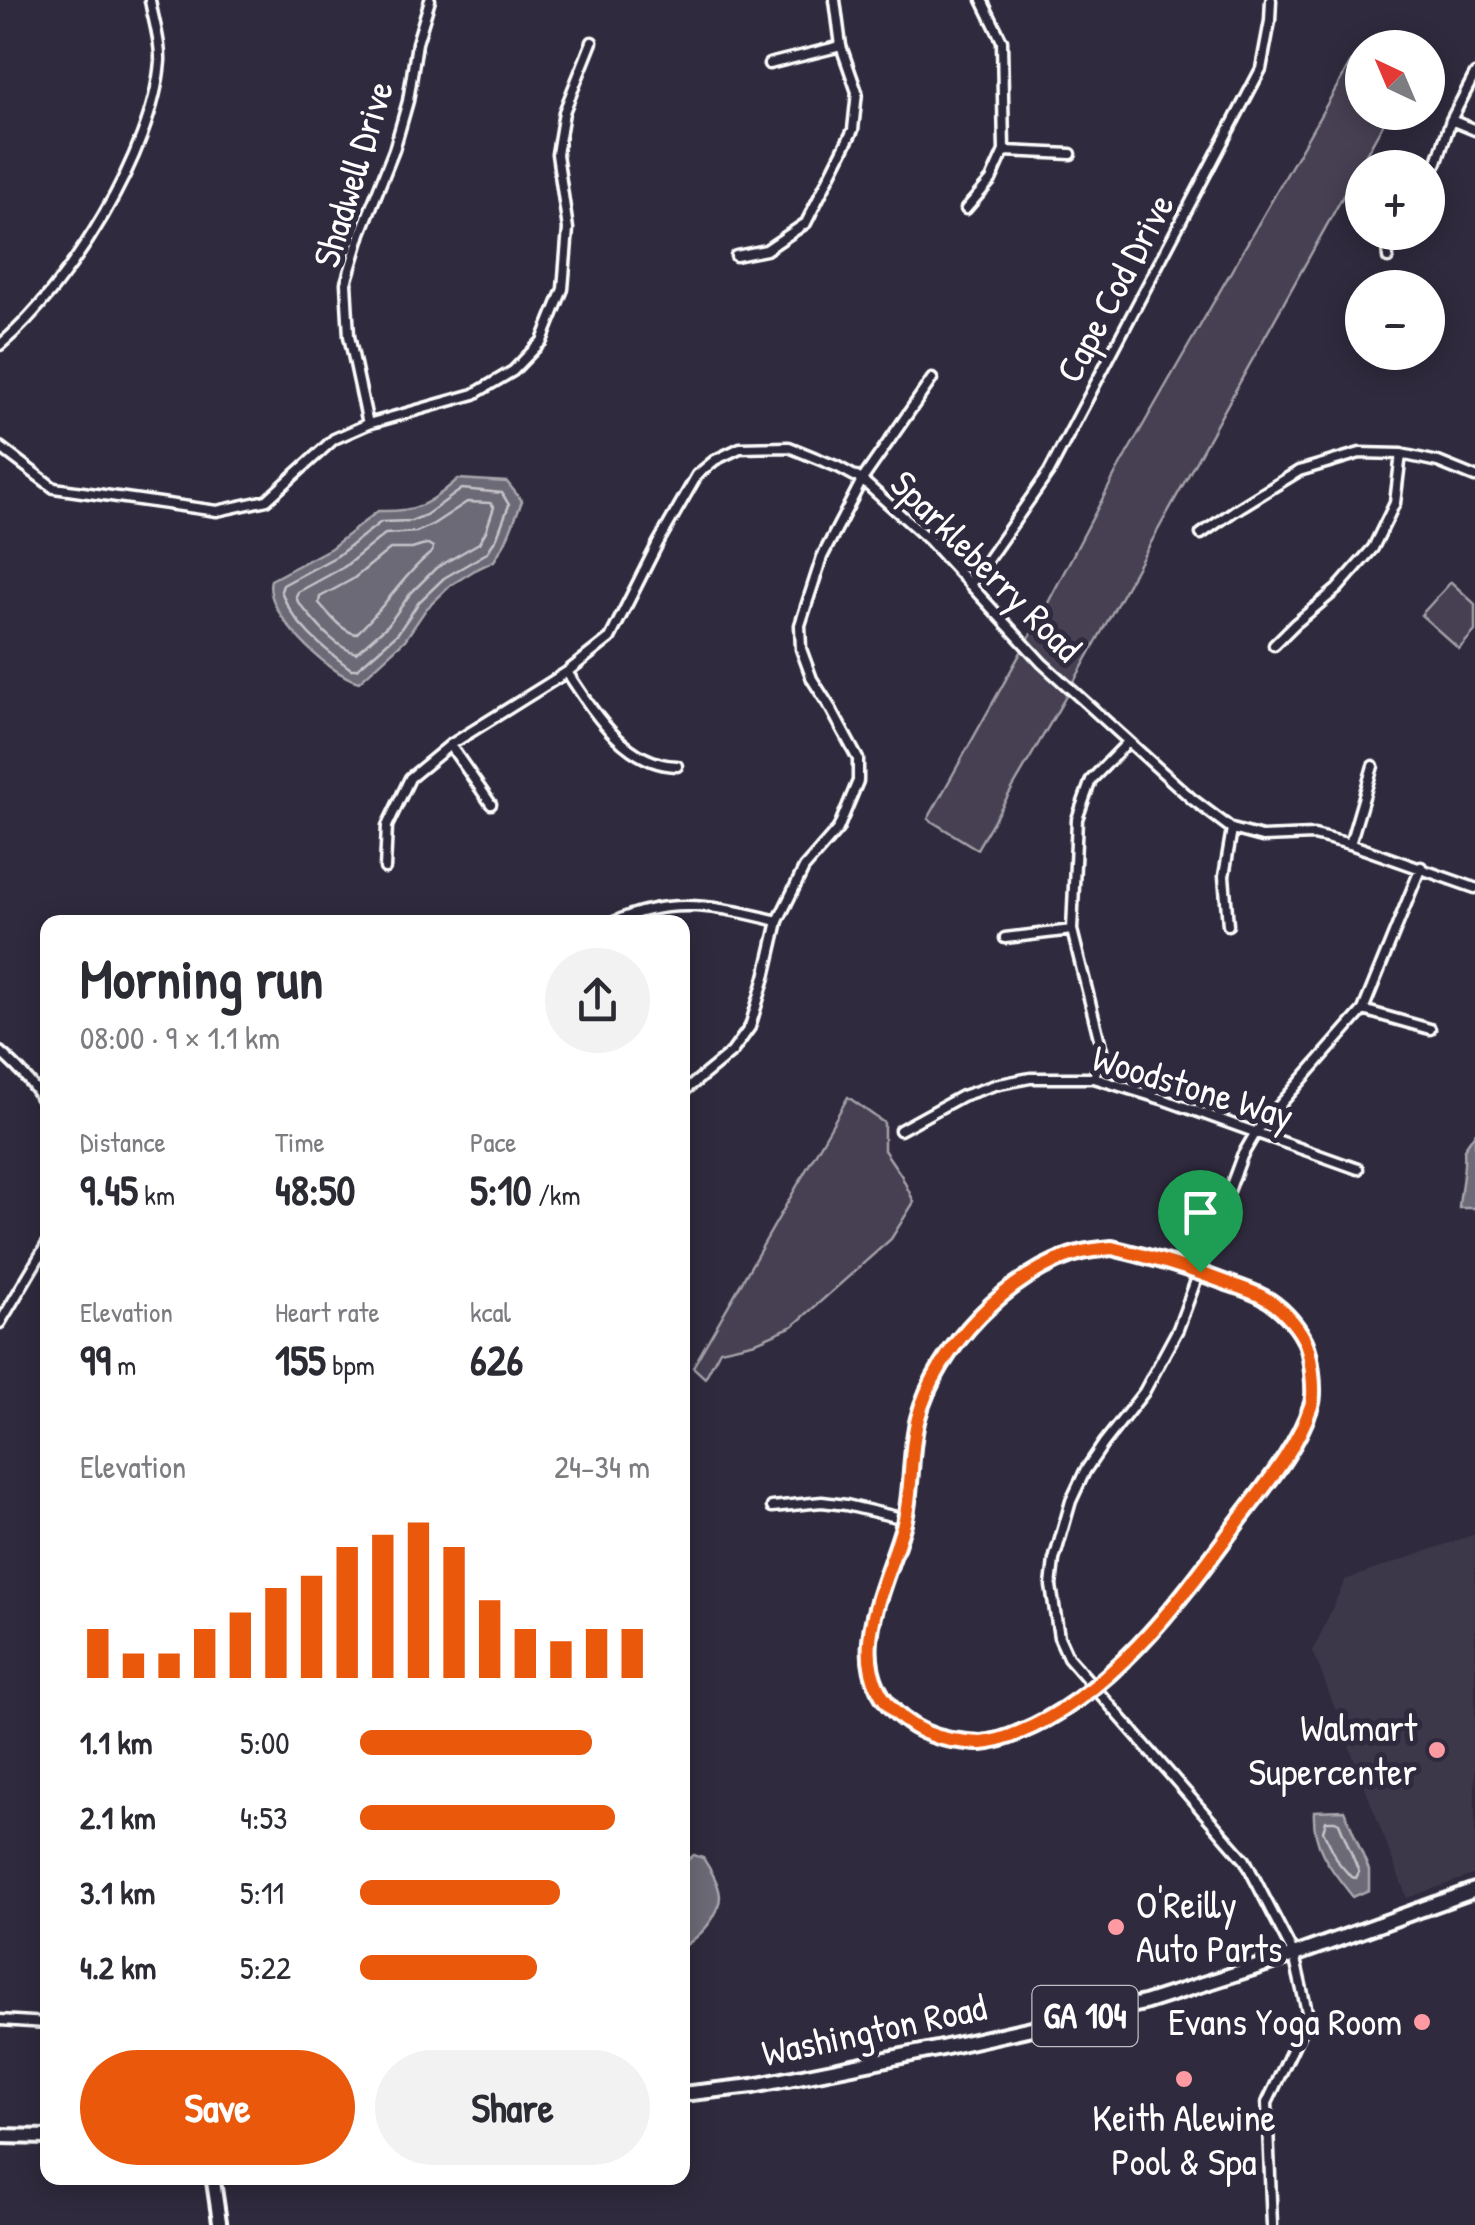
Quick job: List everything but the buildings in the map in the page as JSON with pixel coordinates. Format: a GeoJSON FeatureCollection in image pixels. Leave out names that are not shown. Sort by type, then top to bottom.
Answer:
{"type":"FeatureCollection","features":[{"type":"Feature","properties":{"kind":"main road","name":"Washington Road"},"geometry":{"type":"LineString","coordinates":[[690,2093],[754,2086],[1144,2003],[1294,1955],[1475,1890]]}},
{"type":"Feature","properties":{"kind":"main road"},"geometry":{"type":"LineString","coordinates":[[0,2136],[40,2137]]}},
{"type":"Feature","properties":{"kind":"street"},"geometry":{"type":"LineString","coordinates":[[0,345],[26,323],[96,230],[135,152],[152,109],[160,57],[150,0]]}},
{"type":"Feature","properties":{"kind":"street","name":"Shadwell Drive"},"geometry":{"type":"LineString","coordinates":[[368,424],[349,336],[346,284],[394,150],[430,0]]}},
{"type":"Feature","properties":{"kind":"street"},"geometry":{"type":"LineString","coordinates":[[736,256],[766,250],[806,223],[853,130],[857,92],[841,46],[835,0]]}},
{"type":"Feature","properties":{"kind":"street"},"geometry":{"type":"LineString","coordinates":[[966,209],[991,180],[1004,151],[1002,41],[982,0]]}},
{"type":"Feature","properties":{"kind":"street","name":"Cape Cod Drive"},"geometry":{"type":"LineString","coordinates":[[970,585],[1049,472],[1262,69],[1270,0]]}},
{"type":"Feature","properties":{"kind":"street"},"geometry":{"type":"LineString","coordinates":[[0,446],[54,488],[217,511],[268,500],[334,439],[368,424],[474,394],[513,371],[542,340],[563,289],[568,229],[557,154],[564,112],[592,42]]}},
{"type":"Feature","properties":{"kind":"street"},"geometry":{"type":"LineString","coordinates":[[769,64],[841,46]]}},
{"type":"Feature","properties":{"kind":"street"},"geometry":{"type":"LineString","coordinates":[[1441,150],[1451,120],[1475,74]]}},
{"type":"Feature","properties":{"kind":"street"},"geometry":{"type":"LineString","coordinates":[[1451,120],[1475,130]]}},
{"type":"Feature","properties":{"kind":"street"},"geometry":{"type":"LineString","coordinates":[[1004,151],[1071,154]]}},
{"type":"Feature","properties":{"kind":"street"},"geometry":{"type":"LineString","coordinates":[[1388,250],[1388,258]]}},
{"type":"Feature","properties":{"kind":"street"},"geometry":{"type":"LineString","coordinates":[[690,1086],[732,1052],[750,1027],[778,921],[804,868],[838,828],[858,781],[858,759],[812,679],[801,650],[800,626],[822,557],[862,480],[932,380]]}},
{"type":"Feature","properties":{"kind":"street","name":"Sparkleberry Road"},"geometry":{"type":"LineString","coordinates":[[385,868],[386,826],[410,778],[450,746],[567,672],[610,638],[697,475],[715,460],[740,448],[789,446],[862,480],[929,540],[1042,663],[1192,799],[1232,829],[1262,837],[1314,835],[1421,867],[1475,888]]}},
{"type":"Feature","properties":{"kind":"street"},"geometry":{"type":"LineString","coordinates":[[1202,534],[1234,510],[1300,472],[1360,453],[1401,454],[1438,462],[1475,478]]}},
{"type":"Feature","properties":{"kind":"street"},"geometry":{"type":"LineString","coordinates":[[1274,645],[1337,590],[1373,548],[1395,503],[1401,454]]}},
{"type":"Feature","properties":{"kind":"street"},"geometry":{"type":"LineString","coordinates":[[567,672],[598,718],[634,752],[659,765],[677,766]]}},
{"type":"Feature","properties":{"kind":"street"},"geometry":{"type":"LineString","coordinates":[[1094,1078],[1102,1050],[1072,930],[1077,819],[1091,780],[1128,742]]}},
{"type":"Feature","properties":{"kind":"street"},"geometry":{"type":"LineString","coordinates":[[450,746],[491,804]]}},
{"type":"Feature","properties":{"kind":"street"},"geometry":{"type":"LineString","coordinates":[[1350,844],[1373,766]]}},
{"type":"Feature","properties":{"kind":"street"},"geometry":{"type":"LineString","coordinates":[[1228,925],[1224,876],[1232,829]]}},
{"type":"Feature","properties":{"kind":"street"},"geometry":{"type":"LineString","coordinates":[[1272,2225],[1267,2103],[1308,2016],[1294,1955],[1245,1860],[1068,1657],[1058,1636],[1050,1586],[1071,1501],[1085,1471],[1144,1392],[1178,1329],[1242,1156],[1256,1132],[1363,1010],[1421,867]]}},
{"type":"Feature","properties":{"kind":"street"},"geometry":{"type":"LineString","coordinates":[[637,915],[672,904],[732,910],[778,921]]}},
{"type":"Feature","properties":{"kind":"street"},"geometry":{"type":"LineString","coordinates":[[1005,938],[1072,930]]}},
{"type":"Feature","properties":{"kind":"street"},"geometry":{"type":"LineString","coordinates":[[1363,1010],[1430,1029]]}},
{"type":"Feature","properties":{"kind":"street"},"geometry":{"type":"LineString","coordinates":[[0,1052],[22,1071],[40,1097]]}},
{"type":"Feature","properties":{"kind":"street","name":"Woodstone Way"},"geometry":{"type":"LineString","coordinates":[[900,1130],[962,1096],[994,1085],[1030,1078],[1094,1078],[1358,1169]]}},
{"type":"Feature","properties":{"kind":"street"},"geometry":{"type":"LineString","coordinates":[[1112,1248],[1200,1272],[1265,1298],[1288,1317],[1306,1342],[1313,1402],[1292,1448],[1179,1601],[1143,1642],[1063,1710],[1038,1725],[983,1743],[940,1738],[904,1720],[888,1705],[876,1686],[868,1657],[871,1625],[905,1519],[918,1420],[934,1376],[963,1334],[1009,1291],[1055,1262],[1080,1252],[1112,1248]]}},
{"type":"Feature","properties":{"kind":"street"},"geometry":{"type":"LineString","coordinates":[[0,1323],[40,1256]]}},
{"type":"Feature","properties":{"kind":"street"},"geometry":{"type":"LineString","coordinates":[[772,1507],[846,1504],[905,1519]]}},
{"type":"Feature","properties":{"kind":"street"},"geometry":{"type":"LineString","coordinates":[[0,2020],[40,2023]]}},
{"type":"Feature","properties":{"kind":"street"},"geometry":{"type":"LineString","coordinates":[[214,2185],[220,2225]]}},
{"type":"Feature","properties":{"kind":"shaded area"},"geometry":{"type":"Polygon","coordinates":[[[1345,72],[1345,130],[1380,130],[1368,150],[1345,150],[1345,192],[977,849],[928,819],[1118,469],[1345,72]]]}},
{"type":"Feature","properties":{"kind":"shaded area"},"geometry":{"type":"Polygon","coordinates":[[[1451,582],[1475,604],[1475,631],[1459,649],[1421,615],[1451,582]]]}},
{"type":"Feature","properties":{"kind":"shaded area"},"geometry":{"type":"Polygon","coordinates":[[[848,1097],[884,1123],[884,1150],[914,1202],[891,1239],[793,1326],[756,1342],[720,1350],[705,1378],[693,1367],[848,1097]]]}},
{"type":"Feature","properties":{"kind":"shaded area"},"geometry":{"type":"Polygon","coordinates":[[[1475,1534],[1475,1874],[1407,1898],[1313,1651],[1345,1580],[1475,1534]]]}},
{"type":"Feature","properties":{"kind":"water"},"geometry":{"type":"Polygon","coordinates":[[[458,479],[507,482],[522,501],[494,561],[451,585],[426,609],[405,640],[359,682],[332,668],[287,624],[271,593],[271,580],[331,548],[378,511],[422,505],[458,479]]]}},
{"type":"Feature","properties":{"kind":"water"},"geometry":{"type":"Polygon","coordinates":[[[1475,1133],[1475,1208],[1459,1208],[1464,1149],[1475,1133]]]}},
{"type":"Feature","properties":{"kind":"water"},"geometry":{"type":"Polygon","coordinates":[[[1344,1810],[1369,1870],[1369,1890],[1353,1897],[1324,1857],[1314,1824],[1314,1811],[1344,1810]]]}},
{"type":"Feature","properties":{"kind":"water"},"geometry":{"type":"Polygon","coordinates":[[[694,1855],[703,1858],[720,1896],[708,1926],[690,1942],[690,1858],[694,1855]]]}},
{"type":"Feature","properties":{"kind":"place","name":"Walmart Supercenter"},"geometry":{"type":"Point","coordinates":[1437,1750]}},
{"type":"Feature","properties":{"kind":"place","name":"O'Reilly Auto Parts"},"geometry":{"type":"Point","coordinates":[1116,1927]}},
{"type":"Feature","properties":{"kind":"place","name":"Evans Yoga Room"},"geometry":{"type":"Point","coordinates":[1422,2022]}},
{"type":"Feature","properties":{"kind":"place","name":"Keith Alewine Pool & Spa"},"geometry":{"type":"Point","coordinates":[1184,2079]}},
{"type":"Feature","properties":{"kind":"route"},"geometry":{"type":"LineString","coordinates":[[1112,1248],[1200,1272],[1265,1298],[1288,1317],[1306,1342],[1313,1402],[1292,1448],[1179,1601],[1143,1642],[1063,1710],[1007,1738],[983,1743],[940,1738],[904,1720],[876,1686],[868,1657],[871,1625],[905,1519],[918,1420],[934,1376],[963,1334],[984,1312],[1030,1276],[1080,1252],[1112,1248]]}}]}
